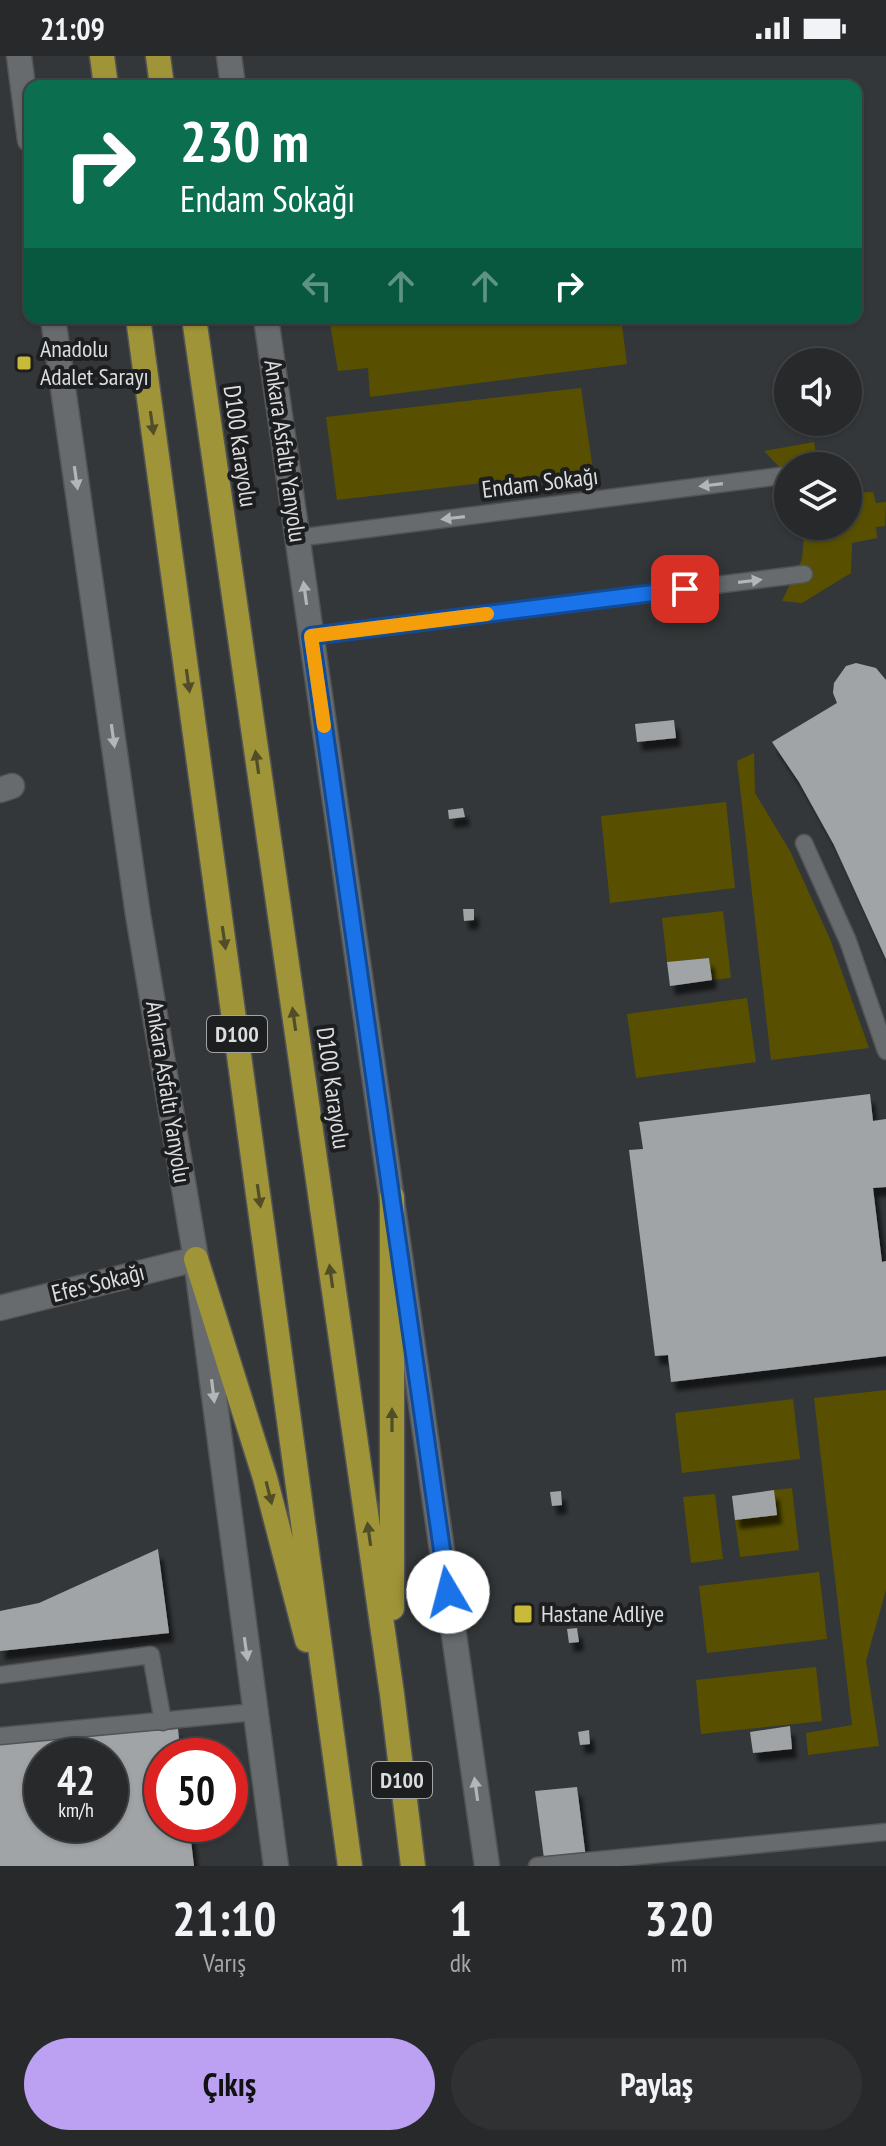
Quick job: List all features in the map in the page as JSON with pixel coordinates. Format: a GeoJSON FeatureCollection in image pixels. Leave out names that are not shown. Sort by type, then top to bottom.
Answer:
{"type":"FeatureCollection","features":[{"type":"Feature","properties":{"kind":"highway"},"geometry":{"type":"LineString","coordinates":[[102,56],[105,80]]}},
{"type":"Feature","properties":{"kind":"highway"},"geometry":{"type":"LineString","coordinates":[[158,56],[161,80]]}},
{"type":"Feature","properties":{"kind":"highway","name":"D100"},"geometry":{"type":"LineString","coordinates":[[139,324],[350,1866]]}},
{"type":"Feature","properties":{"kind":"highway","name":"D100 Karayolu"},"geometry":{"type":"LineString","coordinates":[[195,324],[392,1694],[413,1866]]}},
{"type":"Feature","properties":{"kind":"highway"},"geometry":{"type":"LineString","coordinates":[[392,1197],[392,1694]]}},
{"type":"Feature","properties":{"kind":"highway"},"geometry":{"type":"LineString","coordinates":[[196,1259],[265,1478],[336,1751]]}},
{"type":"Feature","properties":{"kind":"main road"},"geometry":{"type":"LineString","coordinates":[[19,56],[24,94]]}},
{"type":"Feature","properties":{"kind":"main road"},"geometry":{"type":"LineString","coordinates":[[229,56],[232,80]]}},
{"type":"Feature","properties":{"kind":"main road","name":"Ankara Asfaltı Yanyolu"},"geometry":{"type":"LineString","coordinates":[[54,324],[138,915],[196,1259],[276,1866]]}},
{"type":"Feature","properties":{"kind":"main road","name":"Ankara Asfaltı Yanyolu"},"geometry":{"type":"LineString","coordinates":[[267,324],[487,1866]]}},
{"type":"Feature","properties":{"kind":"main road","name":"Efes Sokağı"},"geometry":{"type":"LineString","coordinates":[[0,1308],[196,1259]]}},
{"type":"Feature","properties":{"kind":"lane","name":"Endam Sokağı"},"geometry":{"type":"LineString","coordinates":[[297,538],[774,477]]}},
{"type":"Feature","properties":{"kind":"lane"},"geometry":{"type":"LineString","coordinates":[[311,636],[804,574]]}},
{"type":"Feature","properties":{"kind":"lane"},"geometry":{"type":"LineString","coordinates":[[804,843],[848,941],[886,1051]]}},
{"type":"Feature","properties":{"kind":"lane"},"geometry":{"type":"LineString","coordinates":[[0,1675],[151,1655],[163,1722]]}},
{"type":"Feature","properties":{"kind":"lane"},"geometry":{"type":"LineString","coordinates":[[0,1736],[255,1712]]}},
{"type":"Feature","properties":{"kind":"lane"},"geometry":{"type":"LineString","coordinates":[[537,1866],[886,1832]]}},
{"type":"Feature","properties":{"kind":"shaded area"},"geometry":{"type":"Polygon","coordinates":[[[330,324],[622,324],[627,364],[370,397],[368,368],[338,371],[330,324]]]}},
{"type":"Feature","properties":{"kind":"shaded area"},"geometry":{"type":"Polygon","coordinates":[[[581,388],[593,470],[337,500],[326,417],[581,388]]]}},
{"type":"Feature","properties":{"kind":"shaded area"},"geometry":{"type":"Polygon","coordinates":[[[814,442],[816,452],[774,452],[774,461],[764,451],[814,442]]]}},
{"type":"Feature","properties":{"kind":"shaded area"},"geometry":{"type":"Polygon","coordinates":[[[862,492],[873,492],[876,503],[886,502],[885,526],[876,527],[877,538],[852,543],[851,573],[802,603],[782,601],[802,559],[804,540],[862,540],[862,492]]]}},
{"type":"Feature","properties":{"kind":"shaded area"},"geometry":{"type":"Polygon","coordinates":[[[754,753],[755,793],[790,851],[830,939],[869,1048],[771,1060],[737,761],[754,753]]]}},
{"type":"Feature","properties":{"kind":"shaded area"},"geometry":{"type":"Polygon","coordinates":[[[726,802],[735,888],[610,903],[601,816],[726,802]]]}},
{"type":"Feature","properties":{"kind":"shaded area"},"geometry":{"type":"Polygon","coordinates":[[[723,911],[731,978],[712,980],[709,958],[667,962],[662,918],[723,911]]]}},
{"type":"Feature","properties":{"kind":"shaded area"},"geometry":{"type":"Polygon","coordinates":[[[747,998],[756,1062],[636,1078],[627,1014],[747,998]]]}},
{"type":"Feature","properties":{"kind":"shaded area"},"geometry":{"type":"Polygon","coordinates":[[[886,1390],[886,1590],[866,1661],[879,1746],[808,1755],[806,1733],[852,1725],[814,1398],[886,1390]]]}},
{"type":"Feature","properties":{"kind":"shaded area"},"geometry":{"type":"Polygon","coordinates":[[[793,1399],[800,1459],[682,1473],[675,1413],[793,1399]]]}},
{"type":"Feature","properties":{"kind":"shaded area"},"geometry":{"type":"Polygon","coordinates":[[[792,1488],[799,1550],[740,1557],[735,1520],[774,1490],[792,1488]]]}},
{"type":"Feature","properties":{"kind":"shaded area"},"geometry":{"type":"Polygon","coordinates":[[[715,1494],[723,1559],[691,1563],[683,1497],[715,1494]]]}},
{"type":"Feature","properties":{"kind":"shaded area"},"geometry":{"type":"Polygon","coordinates":[[[819,1572],[827,1639],[707,1653],[699,1586],[819,1572]]]}},
{"type":"Feature","properties":{"kind":"shaded area"},"geometry":{"type":"Polygon","coordinates":[[[816,1667],[822,1721],[701,1734],[696,1680],[816,1667]]]}},
{"type":"Feature","properties":{"kind":"building"},"geometry":{"type":"Polygon","coordinates":[[[856,663],[876,668],[886,680],[886,959],[834,845],[799,782],[772,742],[837,703],[833,693],[834,683],[846,666],[856,663]]]}},
{"type":"Feature","properties":{"kind":"building"},"geometry":{"type":"Polygon","coordinates":[[[674,720],[676,738],[637,742],[635,724],[674,720]]]}},
{"type":"Feature","properties":{"kind":"building"},"geometry":{"type":"Polygon","coordinates":[[[463,808],[465,817],[449,819],[448,810],[463,808]]]}},
{"type":"Feature","properties":{"kind":"building"},"geometry":{"type":"Polygon","coordinates":[[[463,909],[474,909],[474,920],[464,921],[463,909]]]}},
{"type":"Feature","properties":{"kind":"building"},"geometry":{"type":"Polygon","coordinates":[[[709,958],[712,980],[670,986],[667,962],[709,958]]]}},
{"type":"Feature","properties":{"kind":"building"},"geometry":{"type":"Polygon","coordinates":[[[870,1094],[873,1121],[886,1119],[886,1187],[873,1188],[882,1262],[886,1261],[886,1356],[671,1382],[668,1355],[655,1356],[629,1150],[643,1149],[639,1122],[870,1094]]]}},
{"type":"Feature","properties":{"kind":"building"},"geometry":{"type":"Polygon","coordinates":[[[774,1490],[777,1515],[735,1520],[732,1496],[774,1490]]]}},
{"type":"Feature","properties":{"kind":"building"},"geometry":{"type":"Polygon","coordinates":[[[561,1491],[562,1505],[552,1506],[550,1492],[561,1491]]]}},
{"type":"Feature","properties":{"kind":"building"},"geometry":{"type":"Polygon","coordinates":[[[158,1549],[169,1633],[0,1651],[0,1611],[39,1603],[158,1549]]]}},
{"type":"Feature","properties":{"kind":"building"},"geometry":{"type":"Polygon","coordinates":[[[577,1628],[579,1642],[569,1643],[567,1629],[577,1628]]]}},
{"type":"Feature","properties":{"kind":"building"},"geometry":{"type":"Polygon","coordinates":[[[790,1726],[792,1749],[753,1753],[750,1732],[790,1726]]]}},
{"type":"Feature","properties":{"kind":"building"},"geometry":{"type":"Polygon","coordinates":[[[178,1729],[179,1738],[144,1738],[144,1842],[191,1842],[194,1866],[0,1866],[0,1742],[24,1740],[24,1842],[128,1842],[128,1738],[55,1738],[178,1729]]]}},
{"type":"Feature","properties":{"kind":"building"},"geometry":{"type":"Polygon","coordinates":[[[589,1730],[590,1744],[580,1745],[578,1732],[589,1730]]]}},
{"type":"Feature","properties":{"kind":"building"},"geometry":{"type":"Polygon","coordinates":[[[577,1787],[587,1866],[545,1866],[535,1791],[577,1787]]]}},
{"type":"Feature","properties":{"kind":"slow traffic"},"geometry":{"type":"LineString","coordinates":[[324,726],[311,636],[487,614]]}},
{"type":"Feature","properties":{"kind":"place","name":"Anadolu Adalet Sarayı"},"geometry":{"type":"Point","coordinates":[24,363]}},
{"type":"Feature","properties":{"kind":"place","name":"Hastane Adliye"},"geometry":{"type":"Point","coordinates":[523,1614]}},
{"type":"Feature","properties":{"kind":"route"},"geometry":{"type":"LineString","coordinates":[[448,1592],[311,636],[685,589]]}}]}
